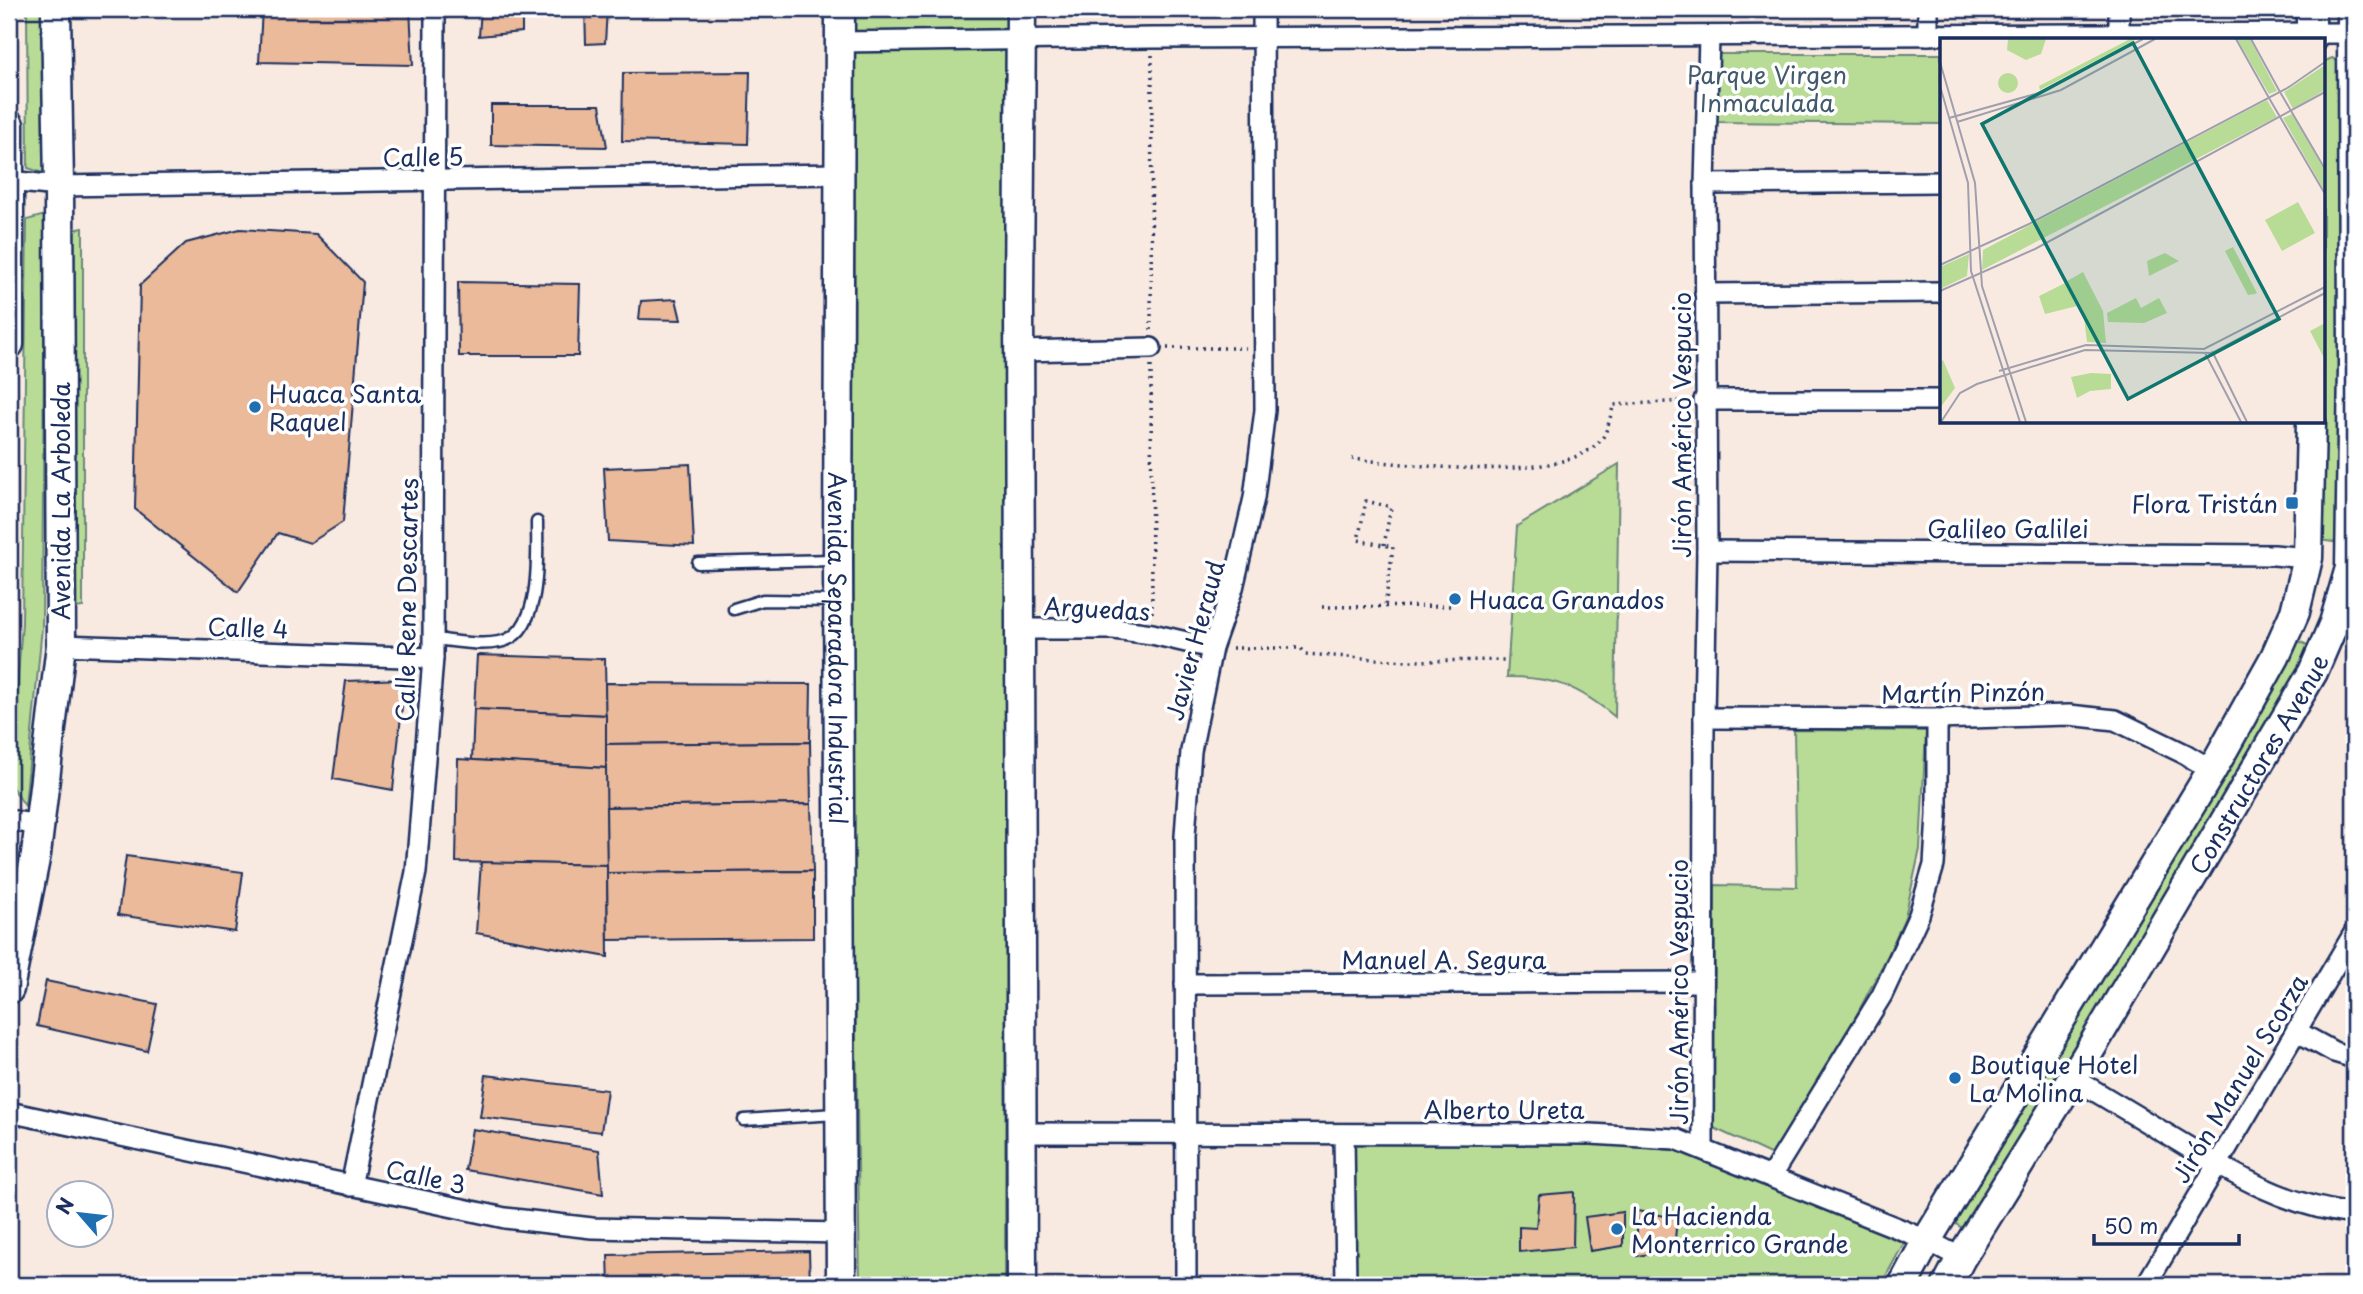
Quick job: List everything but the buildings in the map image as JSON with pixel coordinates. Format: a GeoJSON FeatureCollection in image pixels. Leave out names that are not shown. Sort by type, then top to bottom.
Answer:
{"type":"FeatureCollection","features":[{"type":"Feature","properties":{"kind":"street","name":"Avenida La Arboleda"},"geometry":{"type":"LineString","coordinates":[[9,989],[36,854],[61,645],[56,9]]}},
{"type":"Feature","properties":{"kind":"street","name":"Calle Rene Descartes"},"geometry":{"type":"LineString","coordinates":[[351,1186],[416,872],[434,649],[435,9]]}},
{"type":"Feature","properties":{"kind":"street","name":"Avenida Separadora Industrial"},"geometry":{"type":"LineString","coordinates":[[840,9],[838,601],[841,1285]]}},
{"type":"Feature","properties":{"kind":"street"},"geometry":{"type":"LineString","coordinates":[[1021,9],[1022,1285]]}},
{"type":"Feature","properties":{"kind":"street","name":"Javier Heraud"},"geometry":{"type":"LineString","coordinates":[[1186,1285],[1185,836],[1191,751],[1212,648],[1233,588],[1254,498],[1265,410],[1263,9]]}},
{"type":"Feature","properties":{"kind":"street"},"geometry":{"type":"LineString","coordinates":[[1928,9],[1928,35]]}},
{"type":"Feature","properties":{"kind":"street"},"geometry":{"type":"LineString","coordinates":[[2119,9],[2119,34]]}},
{"type":"Feature","properties":{"kind":"street"},"geometry":{"type":"LineString","coordinates":[[839,43],[2119,34],[2311,27],[2352,21]]}},
{"type":"Feature","properties":{"kind":"street","name":"Constructores Avenue"},"geometry":{"type":"LineString","coordinates":[[1947,1285],[2344,623],[2352,569],[2352,21]]}},
{"type":"Feature","properties":{"kind":"street","name":"Jirón Américo Vespucio"},"geometry":{"type":"LineString","coordinates":[[1703,1149],[1707,551],[1704,400],[1705,184],[1709,37]]}},
{"type":"Feature","properties":{"kind":"street"},"geometry":{"type":"LineString","coordinates":[[9,125],[9,344]]}},
{"type":"Feature","properties":{"kind":"street","name":"Calle 5"},"geometry":{"type":"LineString","coordinates":[[9,181],[59,186],[839,174]]}},
{"type":"Feature","properties":{"kind":"street"},"geometry":{"type":"LineString","coordinates":[[1705,184],[1940,181]]}},
{"type":"Feature","properties":{"kind":"street"},"geometry":{"type":"LineString","coordinates":[[1705,295],[1940,292]]}},
{"type":"Feature","properties":{"kind":"street"},"geometry":{"type":"LineString","coordinates":[[1020,351],[1151,348]]}},
{"type":"Feature","properties":{"kind":"street"},"geometry":{"type":"LineString","coordinates":[[1704,400],[1940,400]]}},
{"type":"Feature","properties":{"kind":"street","name":"Constructores Avenue"},"geometry":{"type":"LineString","coordinates":[[1903,1285],[1927,1240],[2212,770],[2275,657],[2295,612],[2308,558],[2311,424]]}},
{"type":"Feature","properties":{"kind":"street","name":"Galileo Galilei"},"geometry":{"type":"LineString","coordinates":[[1707,551],[2274,555],[2308,558]]}},
{"type":"Feature","properties":{"kind":"street"},"geometry":{"type":"LineString","coordinates":[[2308,558],[2352,569]]}},
{"type":"Feature","properties":{"kind":"street"},"geometry":{"type":"LineString","coordinates":[[2295,612],[2344,623]]}},
{"type":"Feature","properties":{"kind":"street","name":"Arguedas"},"geometry":{"type":"LineString","coordinates":[[1021,629],[1114,629],[1152,634],[1212,648]]}},
{"type":"Feature","properties":{"kind":"street","name":"Calle 4"},"geometry":{"type":"LineString","coordinates":[[61,645],[434,649]]}},
{"type":"Feature","properties":{"kind":"street","name":"Martín Pinzón"},"geometry":{"type":"LineString","coordinates":[[1704,718],[1937,719],[2069,715],[2115,720],[2186,754],[2212,770]]}},
{"type":"Feature","properties":{"kind":"street"},"geometry":{"type":"LineString","coordinates":[[1771,1176],[1882,995],[1919,915],[1934,865],[1937,719]]}},
{"type":"Feature","properties":{"kind":"street"},"geometry":{"type":"LineString","coordinates":[[9,820],[39,825]]}},
{"type":"Feature","properties":{"kind":"street","name":"Jirón Manuel Scorza"},"geometry":{"type":"LineString","coordinates":[[2146,1285],[2354,933]]}},
{"type":"Feature","properties":{"kind":"street","name":"Manuel A. Segura"},"geometry":{"type":"LineString","coordinates":[[1185,984],[1703,982]]}},
{"type":"Feature","properties":{"kind":"street"},"geometry":{"type":"LineString","coordinates":[[2296,1031],[2334,1052],[2354,1058]]}},
{"type":"Feature","properties":{"kind":"street"},"geometry":{"type":"LineString","coordinates":[[2073,1078],[2216,1164],[2264,1189],[2318,1209],[2354,1214]]}},
{"type":"Feature","properties":{"kind":"street","name":"Calle 3"},"geometry":{"type":"LineString","coordinates":[[9,1112],[505,1218],[592,1227],[840,1233]]}},
{"type":"Feature","properties":{"kind":"street","name":"Alberto Ureta"},"geometry":{"type":"LineString","coordinates":[[1022,1133],[1591,1133],[1676,1139],[1927,1240],[1961,1258]]}},
{"type":"Feature","properties":{"kind":"street"},"geometry":{"type":"LineString","coordinates":[[1344,1134],[1346,1285]]}},
{"type":"Feature","properties":{"kind":"lane"},"geometry":{"type":"LineString","coordinates":[[434,649],[499,642],[513,636],[531,607],[537,585],[537,522]]}},
{"type":"Feature","properties":{"kind":"lane"},"geometry":{"type":"LineString","coordinates":[[698,563],[838,560]]}},
{"type":"Feature","properties":{"kind":"lane"},"geometry":{"type":"LineString","coordinates":[[734,609],[763,600],[838,601]]}},
{"type":"Feature","properties":{"kind":"lane"},"geometry":{"type":"LineString","coordinates":[[744,1120],[841,1114]]}},
{"type":"Feature","properties":{"kind":"path"},"geometry":{"type":"LineString","coordinates":[[1151,348],[1264,348]]}},
{"type":"Feature","properties":{"kind":"path"},"geometry":{"type":"LineString","coordinates":[[1352,459],[1483,470],[1545,466],[1578,456],[1602,440],[1614,405],[1704,400]]}},
{"type":"Feature","properties":{"kind":"path"},"geometry":{"type":"LineString","coordinates":[[1384,545],[1391,507],[1366,501],[1358,540],[1393,547],[1385,607]]}},
{"type":"Feature","properties":{"kind":"path"},"geometry":{"type":"LineString","coordinates":[[1322,607],[1450,606]]}},
{"type":"Feature","properties":{"kind":"path"},"geometry":{"type":"LineString","coordinates":[[1212,648],[1301,648],[1305,654],[1406,661],[1508,660]]}},
{"type":"Feature","properties":{"kind":"green space"},"geometry":{"type":"Polygon","coordinates":[[[27,9],[44,9],[46,174],[28,168],[27,9]]]}},
{"type":"Feature","properties":{"kind":"green space"},"geometry":{"type":"Polygon","coordinates":[[[855,9],[1008,9],[1005,1285],[860,1285],[853,859],[855,9]]]}},
{"type":"Feature","properties":{"kind":"green space","name":"Parque Virgen Inmaculada"},"geometry":{"type":"Polygon","coordinates":[[[1719,54],[1940,54],[1940,124],[1717,122],[1719,54]]]}},
{"type":"Feature","properties":{"kind":"green space"},"geometry":{"type":"Polygon","coordinates":[[[2332,58],[2342,63],[2340,543],[2319,540],[2324,424],[2324,62],[2332,58]]]}},
{"type":"Feature","properties":{"kind":"green space"},"geometry":{"type":"Polygon","coordinates":[[[45,215],[42,627],[25,806],[10,784],[22,623],[27,220],[45,215]]]}},
{"type":"Feature","properties":{"kind":"green space"},"geometry":{"type":"Polygon","coordinates":[[[83,228],[83,607],[69,609],[68,231],[83,228]]]}},
{"type":"Feature","properties":{"kind":"green space"},"geometry":{"type":"Polygon","coordinates":[[[1619,464],[1615,717],[1602,706],[1565,685],[1524,677],[1507,677],[1517,526],[1619,464]]]}},
{"type":"Feature","properties":{"kind":"green space"},"geometry":{"type":"Polygon","coordinates":[[[2292,638],[2314,648],[1969,1232],[1951,1221],[2292,638]]]}},
{"type":"Feature","properties":{"kind":"green space"},"geometry":{"type":"Polygon","coordinates":[[[1794,730],[1926,731],[1920,849],[1905,917],[1854,1020],[1772,1155],[1714,1128],[1715,885],[1797,887],[1794,730]]]}},
{"type":"Feature","properties":{"kind":"green space"},"geometry":{"type":"Polygon","coordinates":[[[1588,1142],[1681,1151],[1905,1241],[1881,1285],[1622,1285],[1606,1281],[1354,1280],[1352,1144],[1588,1142]]]}},
{"type":"Feature","properties":{"kind":"place","name":"Huaca Santa Raquel"},"geometry":{"type":"Point","coordinates":[255,407]}},
{"type":"Feature","properties":{"kind":"place","name":"Flora Tristán"},"geometry":{"type":"Point","coordinates":[2292,503]}},
{"type":"Feature","properties":{"kind":"place","name":"Huaca Granados"},"geometry":{"type":"Point","coordinates":[1455,599]}},
{"type":"Feature","properties":{"kind":"place","name":"Boutique Hotel La Molina"},"geometry":{"type":"Point","coordinates":[1955,1078]}},
{"type":"Feature","properties":{"kind":"place","name":"La Hacienda Monterrico Grande"},"geometry":{"type":"Point","coordinates":[1617,1229]}}]}
